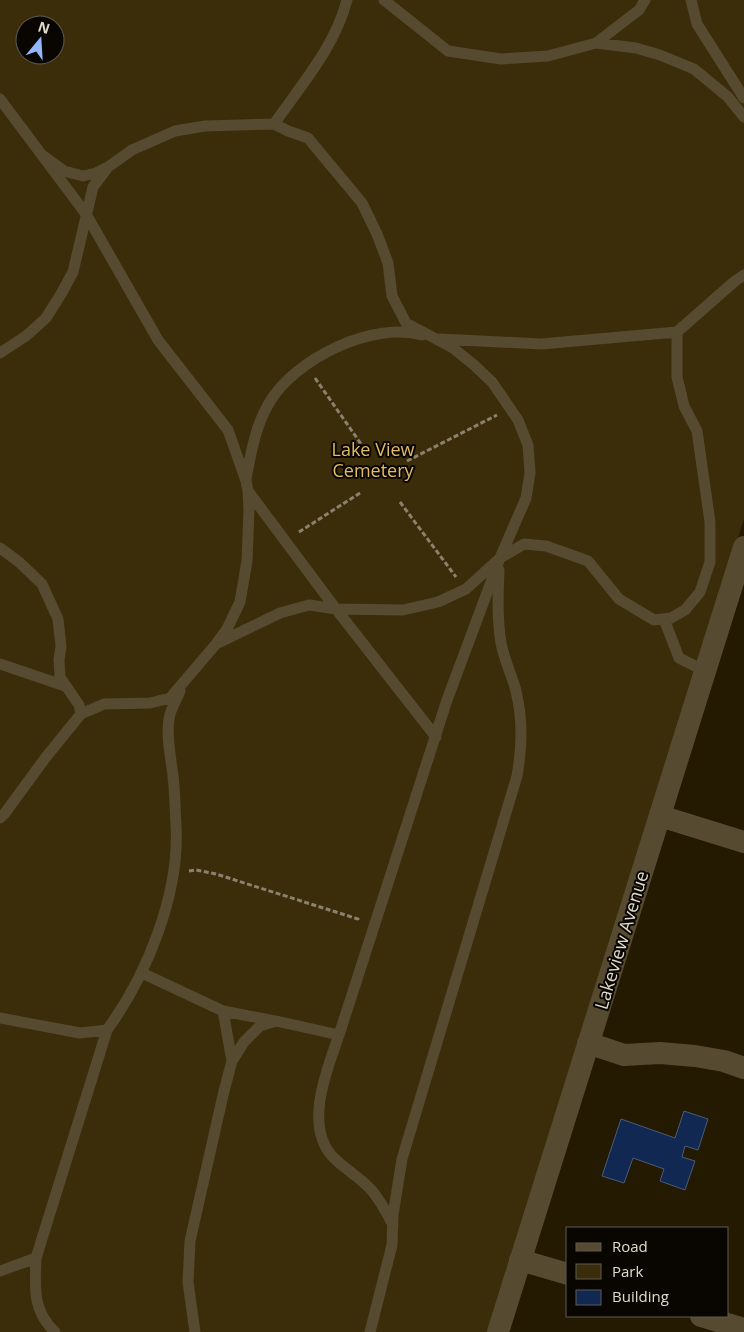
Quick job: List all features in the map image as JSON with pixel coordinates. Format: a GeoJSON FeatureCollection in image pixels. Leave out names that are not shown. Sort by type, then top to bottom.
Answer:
{"type":"FeatureCollection","features":[{"type":"Feature","properties":{"kind":"street","name":"Lakeview Avenue"},"geometry":{"type":"LineString","coordinates":[[498,1332],[742,558]]}},
{"type":"Feature","properties":{"kind":"street"},"geometry":{"type":"LineString","coordinates":[[660,816],[744,842]]}},
{"type":"Feature","properties":{"kind":"street"},"geometry":{"type":"LineString","coordinates":[[588,1043],[624,1055],[660,1053],[695,1056],[724,1061],[744,1068]]}},
{"type":"Feature","properties":{"kind":"street"},"geometry":{"type":"LineString","coordinates":[[520,1260],[566,1273]]}},
{"type":"Feature","properties":{"kind":"street"},"geometry":{"type":"LineString","coordinates":[[704,1317],[744,1329]]}},
{"type":"Feature","properties":{"kind":"lane"},"geometry":{"type":"LineString","coordinates":[[274,124],[319,60],[335,33],[346,0]]}},
{"type":"Feature","properties":{"kind":"lane"},"geometry":{"type":"LineString","coordinates":[[384,0],[448,50],[501,59],[548,56],[596,43],[636,48],[660,54],[694,69],[728,97],[744,117]]}},
{"type":"Feature","properties":{"kind":"lane"},"geometry":{"type":"LineString","coordinates":[[596,43],[639,10],[645,0]]}},
{"type":"Feature","properties":{"kind":"lane"},"geometry":{"type":"LineString","coordinates":[[691,0],[697,24],[744,98]]}},
{"type":"Feature","properties":{"kind":"lane"},"geometry":{"type":"LineString","coordinates":[[0,99],[86,214],[158,340],[228,430],[247,486],[336,609],[436,737]]}},
{"type":"Feature","properties":{"kind":"lane"},"geometry":{"type":"LineString","coordinates":[[42,155],[64,171],[84,176],[96,173],[132,150],[175,131],[205,126],[274,124],[308,138],[362,203],[388,263],[392,296],[406,323],[453,348],[492,382],[511,408],[528,445],[530,473],[526,498],[500,558],[447,700],[320,1095],[320,1138],[332,1156],[372,1191],[385,1209],[393,1225]]}},
{"type":"Feature","properties":{"kind":"lane"},"geometry":{"type":"LineString","coordinates":[[0,353],[26,336],[46,318],[74,272],[93,187],[108,167]]}},
{"type":"Feature","properties":{"kind":"lane"},"geometry":{"type":"LineString","coordinates":[[0,818],[81,714],[104,704],[150,703],[170,698],[182,686],[227,629],[240,602],[248,561],[247,486],[259,423],[270,401],[291,378],[314,359],[353,340],[373,334],[398,332],[416,333],[438,339],[541,344],[677,332],[744,275]]}},
{"type":"Feature","properties":{"kind":"lane"},"geometry":{"type":"LineString","coordinates":[[216,644],[280,613],[309,605],[336,609],[403,610],[438,602],[466,589],[500,558],[524,544],[546,546],[588,561],[619,599],[654,620],[672,618],[685,610],[700,592],[710,562],[710,522],[697,431],[684,406],[677,377],[677,332]]}},
{"type":"Feature","properties":{"kind":"lane"},"geometry":{"type":"LineString","coordinates":[[0,548],[19,562],[42,584],[58,620],[61,646],[59,660],[60,677],[79,704],[81,714]]}},
{"type":"Feature","properties":{"kind":"lane"},"geometry":{"type":"LineString","coordinates":[[370,1332],[392,1245],[402,1159],[517,776],[522,743],[521,717],[516,691],[502,645],[497,613],[500,558]]}},
{"type":"Feature","properties":{"kind":"lane"},"geometry":{"type":"LineString","coordinates":[[664,619],[679,658],[705,671]]}},
{"type":"Feature","properties":{"kind":"lane"},"geometry":{"type":"LineString","coordinates":[[0,664],[65,686]]}},
{"type":"Feature","properties":{"kind":"lane"},"geometry":{"type":"LineString","coordinates":[[53,1331],[38,1310],[35,1284],[36,1258],[107,1030],[121,1011],[142,973],[165,911],[177,855],[169,748],[169,718],[182,686]]}},
{"type":"Feature","properties":{"kind":"lane"},"geometry":{"type":"LineString","coordinates":[[142,973],[223,1011],[339,1035]]}},
{"type":"Feature","properties":{"kind":"lane"},"geometry":{"type":"LineString","coordinates":[[223,1011],[232,1061]]}},
{"type":"Feature","properties":{"kind":"lane"},"geometry":{"type":"LineString","coordinates":[[0,1018],[80,1033],[107,1030]]}},
{"type":"Feature","properties":{"kind":"lane"},"geometry":{"type":"LineString","coordinates":[[195,1332],[188,1282],[190,1241],[232,1061],[244,1042],[260,1026],[276,1021]]}},
{"type":"Feature","properties":{"kind":"lane"},"geometry":{"type":"LineString","coordinates":[[0,1271],[36,1258]]}},
{"type":"Feature","properties":{"kind":"path"},"geometry":{"type":"LineString","coordinates":[[306,365],[368,454]]}},
{"type":"Feature","properties":{"kind":"path"},"geometry":{"type":"LineString","coordinates":[[407,461],[511,408]]}},
{"type":"Feature","properties":{"kind":"path"},"geometry":{"type":"LineString","coordinates":[[286,540],[360,493]]}},
{"type":"Feature","properties":{"kind":"path"},"geometry":{"type":"LineString","coordinates":[[400,502],[466,589]]}},
{"type":"Feature","properties":{"kind":"path"},"geometry":{"type":"LineString","coordinates":[[174,872],[196,870],[216,874],[358,919],[372,936]]}},
{"type":"Feature","properties":{"kind":"green space","name":"Lake View Cemetery"},"geometry":{"type":"Polygon","coordinates":[[[0,0],[744,0],[744,519],[491,1332],[0,1332],[0,0]]]}},
{"type":"Feature","properties":{"kind":"building"},"geometry":{"type":"Polygon","coordinates":[[[684,1111],[708,1119],[698,1150],[685,1146],[682,1157],[695,1161],[685,1190],[660,1181],[664,1169],[633,1158],[624,1183],[602,1176],[621,1119],[675,1138],[684,1111]]]}}]}
